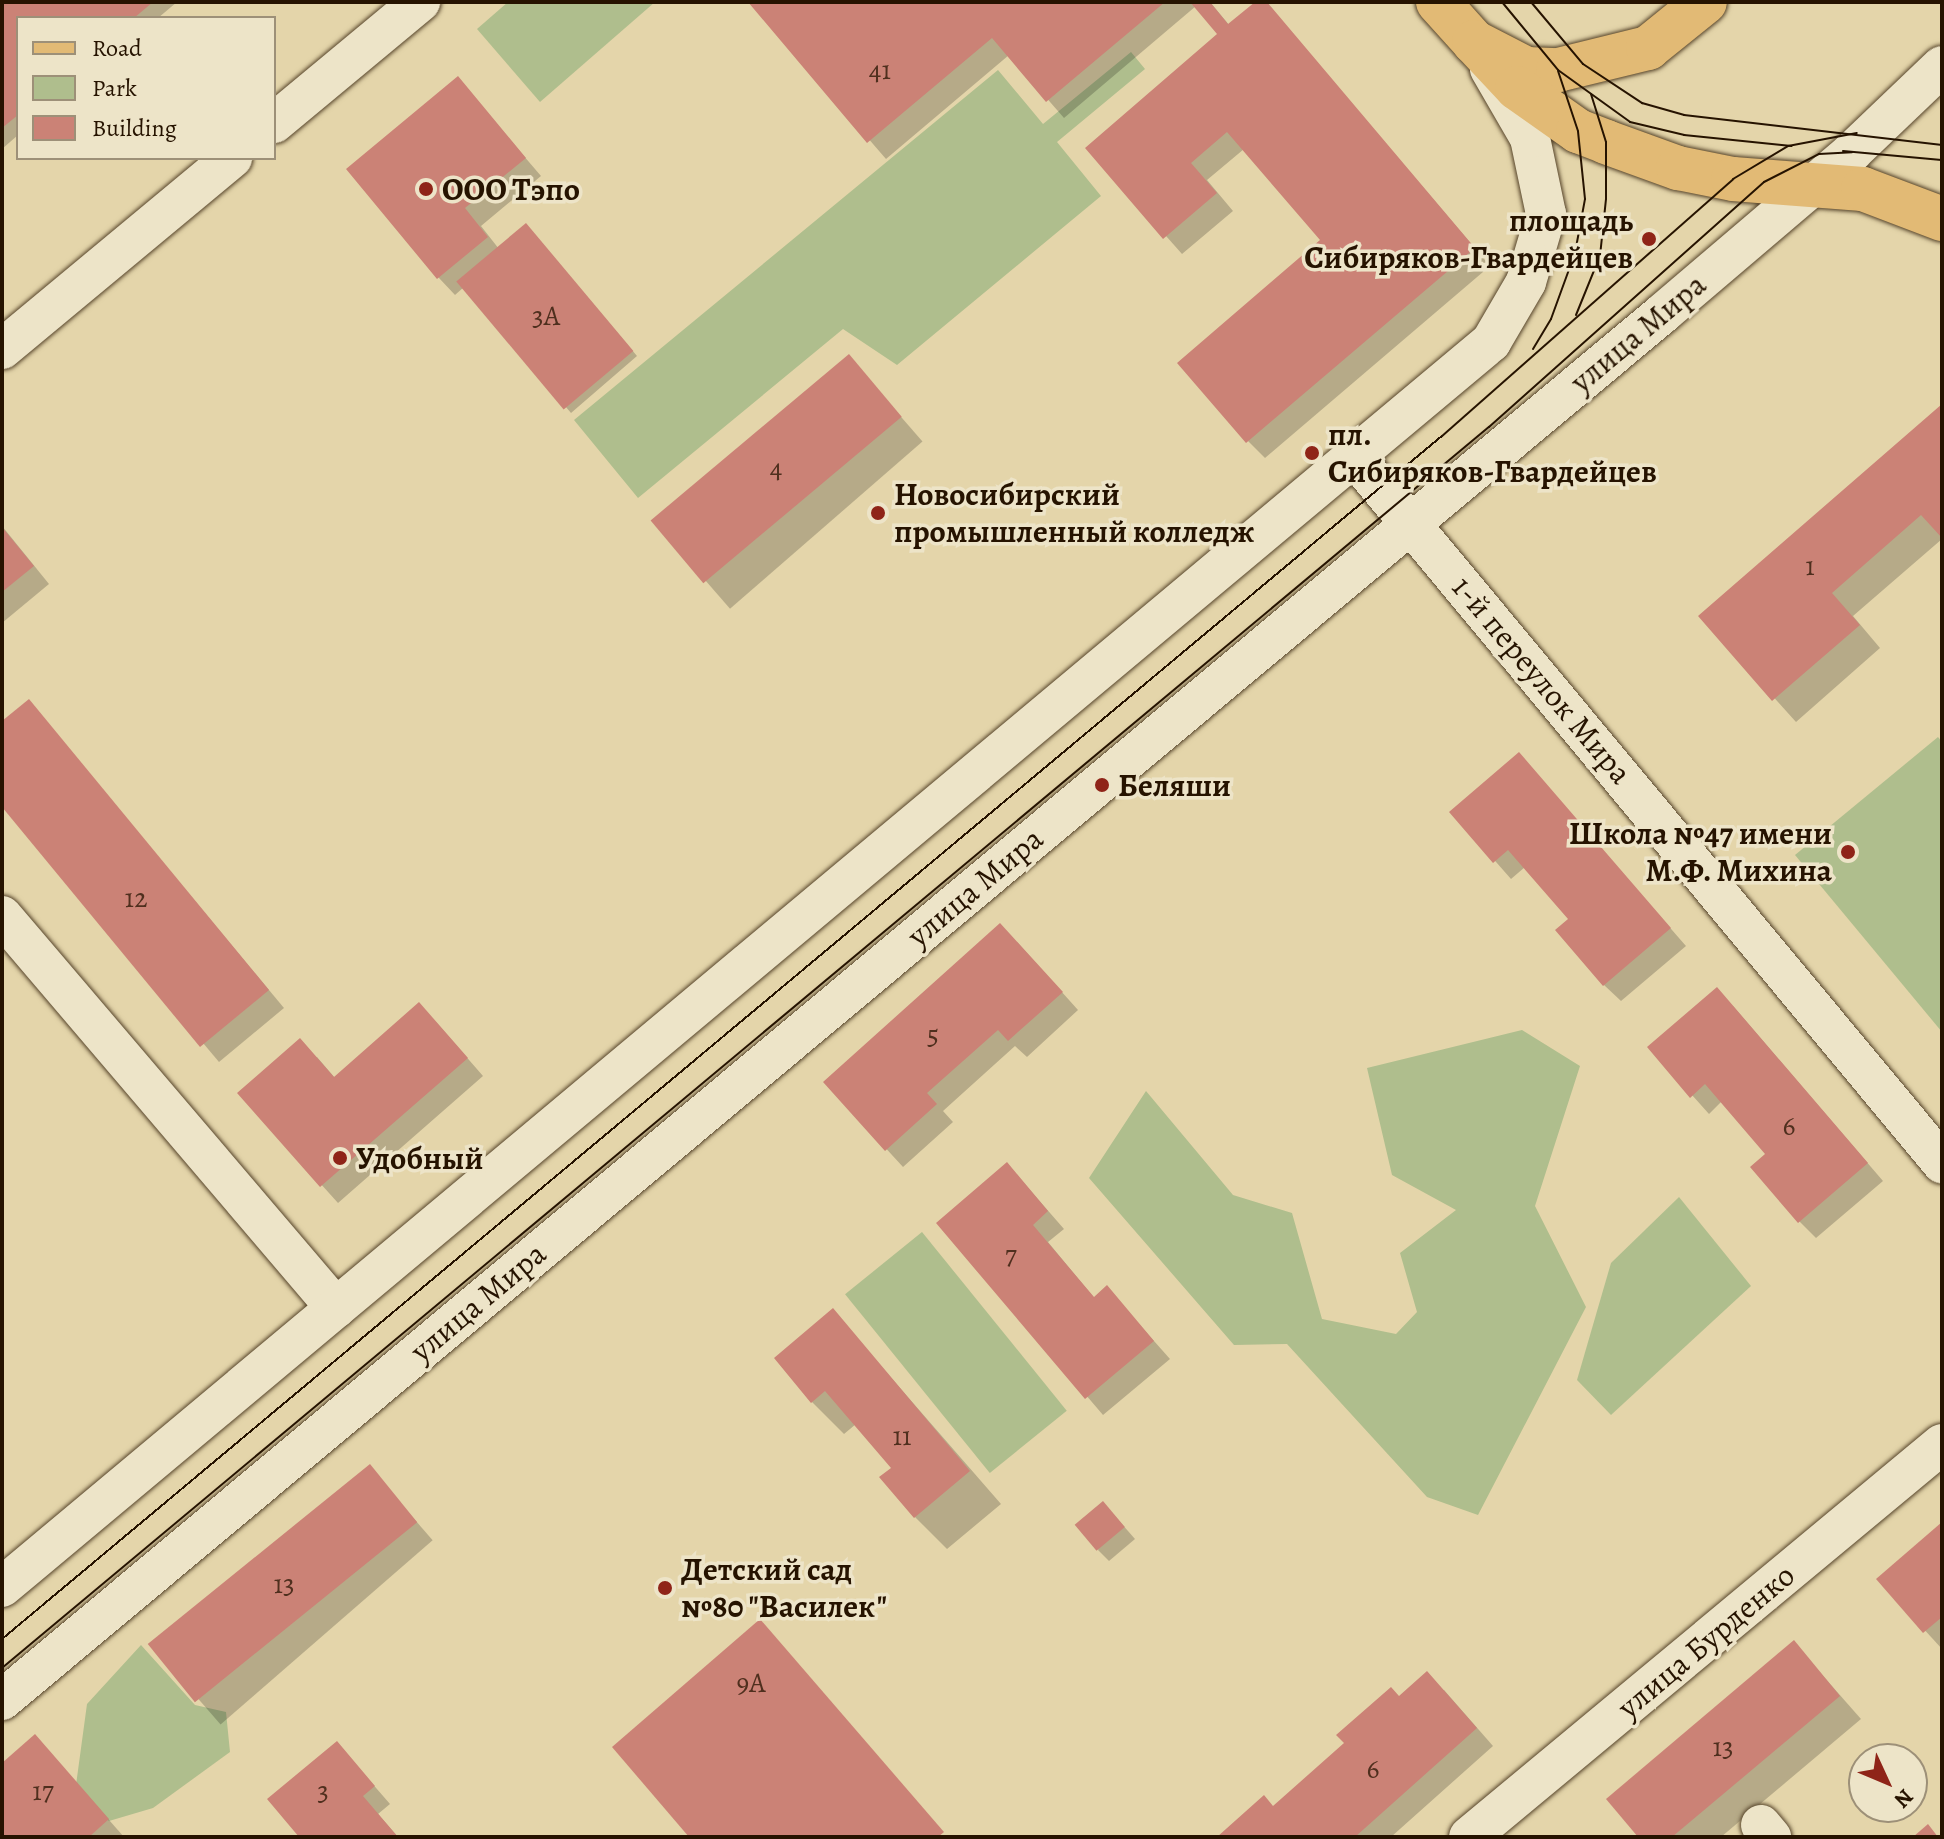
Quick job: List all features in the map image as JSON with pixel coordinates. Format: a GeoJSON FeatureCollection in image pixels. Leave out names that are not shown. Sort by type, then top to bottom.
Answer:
{"type":"FeatureCollection","features":[{"type":"Feature","properties":{"kind":"main road"},"geometry":{"type":"LineString","coordinates":[[1438,2],[1517,88],[1578,131],[1678,168],[1863,189],[1942,219]]}},
{"type":"Feature","properties":{"kind":"main road"},"geometry":{"type":"LineString","coordinates":[[1474,42],[1526,69],[1558,70],[1648,48],[1705,2]]}},
{"type":"Feature","properties":{"kind":"street"},"geometry":{"type":"LineString","coordinates":[[276,121],[420,2]]}},
{"type":"Feature","properties":{"kind":"street"},"geometry":{"type":"LineString","coordinates":[[2,1587],[1491,342],[1526,282],[1546,214],[1530,138],[1474,42]]}},
{"type":"Feature","properties":{"kind":"street","name":"улица Мира"},"geometry":{"type":"LineString","coordinates":[[2,1700],[1410,524],[1811,184],[1942,66]]}},
{"type":"Feature","properties":{"kind":"street"},"geometry":{"type":"LineString","coordinates":[[2,349],[230,160]]}},
{"type":"Feature","properties":{"kind":"street","name":"1-й переулок Мира"},"geometry":{"type":"LineString","coordinates":[[1354,456],[1942,1163]]}},
{"type":"Feature","properties":{"kind":"street"},"geometry":{"type":"LineString","coordinates":[[2,916],[336,1308]]}},
{"type":"Feature","properties":{"kind":"street","name":"улица Бурденко"},"geometry":{"type":"LineString","coordinates":[[1469,1837],[1942,1444]]}},
{"type":"Feature","properties":{"kind":"green space"},"geometry":{"type":"Polygon","coordinates":[[[508,2],[655,2],[540,102],[477,29],[508,2]]]}},
{"type":"Feature","properties":{"kind":"green space"},"geometry":{"type":"Polygon","coordinates":[[[1131,52],[1145,69],[1057,142],[1101,196],[897,365],[843,329],[638,498],[574,420],[998,70],[1043,124],[1131,52]]]}},
{"type":"Feature","properties":{"kind":"green space"},"geometry":{"type":"Polygon","coordinates":[[[1938,737],[1942,742],[1942,1032],[1795,855],[1938,737]]]}},
{"type":"Feature","properties":{"kind":"green space"},"geometry":{"type":"Polygon","coordinates":[[[1522,1030],[1580,1066],[1535,1206],[1586,1307],[1478,1515],[1427,1497],[1287,1344],[1234,1345],[1089,1178],[1146,1091],[1233,1195],[1292,1213],[1322,1319],[1396,1334],[1417,1312],[1400,1253],[1456,1210],[1392,1175],[1367,1068],[1522,1030]]]}},
{"type":"Feature","properties":{"kind":"green space"},"geometry":{"type":"Polygon","coordinates":[[[1679,1197],[1751,1286],[1611,1415],[1577,1380],[1611,1263],[1679,1197]]]}},
{"type":"Feature","properties":{"kind":"green space"},"geometry":{"type":"Polygon","coordinates":[[[922,1232],[1067,1411],[990,1473],[845,1294],[922,1232]]]}},
{"type":"Feature","properties":{"kind":"green space"},"geometry":{"type":"Polygon","coordinates":[[[141,1645],[195,1705],[226,1712],[230,1752],[153,1808],[109,1821],[76,1785],[87,1704],[141,1645]]]}},
{"type":"Feature","properties":{"kind":"building"},"geometry":{"type":"Polygon","coordinates":[[[2,2],[153,2],[136,16],[16,16],[16,117],[2,128],[2,2]]]}},
{"type":"Feature","properties":{"kind":"building"},"geometry":{"type":"Polygon","coordinates":[[[748,2],[1165,2],[1046,102],[992,38],[867,143],[748,2]]]}},
{"type":"Feature","properties":{"kind":"building"},"geometry":{"type":"Polygon","coordinates":[[[1190,2],[1210,2],[1228,24],[1255,2],[1267,2],[1475,248],[1246,443],[1177,363],[1320,240],[1227,132],[1191,163],[1217,193],[1163,239],[1085,148],[1217,34],[1190,2]]]}},
{"type":"Feature","properties":{"kind":"building","name":"ООО Тэпо"},"geometry":{"type":"Polygon","coordinates":[[[458,76],[526,158],[465,208],[488,237],[437,279],[346,169],[458,76]]]}},
{"type":"Feature","properties":{"kind":"building"},"geometry":{"type":"Polygon","coordinates":[[[526,223],[633,351],[564,409],[456,281],[526,223]]]}},
{"type":"Feature","properties":{"kind":"building"},"geometry":{"type":"Polygon","coordinates":[[[849,354],[902,417],[703,583],[651,520],[849,354]]]}},
{"type":"Feature","properties":{"kind":"building"},"geometry":{"type":"Polygon","coordinates":[[[1942,404],[1942,538],[1921,515],[1832,593],[1860,625],[1772,701],[1698,616],[1942,404]]]}},
{"type":"Feature","properties":{"kind":"building"},"geometry":{"type":"Polygon","coordinates":[[[2,527],[34,566],[2,592],[2,527]]]}},
{"type":"Feature","properties":{"kind":"building"},"geometry":{"type":"Polygon","coordinates":[[[29,699],[269,990],[200,1047],[2,807],[2,721],[29,699]]]}},
{"type":"Feature","properties":{"kind":"building"},"geometry":{"type":"Polygon","coordinates":[[[1519,752],[1671,928],[1603,986],[1555,930],[1568,919],[1508,850],[1493,863],[1449,812],[1519,752]]]}},
{"type":"Feature","properties":{"kind":"building"},"geometry":{"type":"Polygon","coordinates":[[[1000,923],[1063,992],[1008,1041],[998,1030],[927,1093],[937,1104],[885,1151],[823,1082],[1000,923]]]}},
{"type":"Feature","properties":{"kind":"building"},"geometry":{"type":"Polygon","coordinates":[[[1717,987],[1868,1163],[1798,1223],[1750,1167],[1765,1154],[1705,1084],[1690,1098],[1647,1047],[1717,987]]]}},
{"type":"Feature","properties":{"kind":"building"},"geometry":{"type":"Polygon","coordinates":[[[419,1002],[468,1058],[320,1187],[237,1093],[300,1038],[334,1077],[419,1002]]]}},
{"type":"Feature","properties":{"kind":"building"},"geometry":{"type":"Polygon","coordinates":[[[1007,1162],[1048,1211],[1033,1225],[1094,1297],[1107,1285],[1154,1341],[1085,1399],[936,1223],[1007,1162]]]}},
{"type":"Feature","properties":{"kind":"building"},"geometry":{"type":"Polygon","coordinates":[[[833,1308],[970,1471],[914,1518],[879,1477],[891,1468],[825,1391],[811,1403],[774,1358],[833,1308]]]}},
{"type":"Feature","properties":{"kind":"building"},"geometry":{"type":"Polygon","coordinates":[[[370,1464],[417,1522],[195,1702],[148,1644],[370,1464]]]}},
{"type":"Feature","properties":{"kind":"building"},"geometry":{"type":"Polygon","coordinates":[[[1103,1501],[1125,1527],[1097,1551],[1075,1525],[1103,1501]]]}},
{"type":"Feature","properties":{"kind":"building"},"geometry":{"type":"Polygon","coordinates":[[[1942,1522],[1942,1617],[1923,1633],[1876,1579],[1942,1522]]]}},
{"type":"Feature","properties":{"kind":"building"},"geometry":{"type":"Polygon","coordinates":[[[760,1619],[944,1832],[938,1837],[689,1837],[612,1747],[760,1619]]]}},
{"type":"Feature","properties":{"kind":"building"},"geometry":{"type":"Polygon","coordinates":[[[1794,1640],[1840,1696],[1672,1837],[1638,1837],[1606,1799],[1794,1640]]]}},
{"type":"Feature","properties":{"kind":"building"},"geometry":{"type":"Polygon","coordinates":[[[1427,1671],[1477,1728],[1355,1837],[1217,1837],[1264,1795],[1273,1806],[1344,1743],[1336,1735],[1391,1687],[1399,1696],[1427,1671]]]}},
{"type":"Feature","properties":{"kind":"building"},"geometry":{"type":"Polygon","coordinates":[[[35,1734],[109,1819],[89,1837],[2,1837],[2,1763],[35,1734]]]}},
{"type":"Feature","properties":{"kind":"building"},"geometry":{"type":"Polygon","coordinates":[[[337,1741],[375,1786],[363,1796],[398,1837],[299,1837],[267,1799],[337,1741]]]}},
{"type":"Feature","properties":{"kind":"building"},"geometry":{"type":"Polygon","coordinates":[[[1928,1824],[1938,1837],[1913,1837],[1928,1824]]]}},
{"type":"Feature","properties":{"kind":"tram line"},"geometry":{"type":"LineString","coordinates":[[1502,2],[1558,70],[1630,122],[1684,135],[1791,146]]}},
{"type":"Feature","properties":{"kind":"tram line"},"geometry":{"type":"LineString","coordinates":[[1531,2],[1583,64],[1642,103],[1684,115],[1942,145]]}},
{"type":"Feature","properties":{"kind":"tram line"},"geometry":{"type":"LineString","coordinates":[[1533,349],[1551,319],[1575,253],[1585,199],[1578,131],[1558,71]]}},
{"type":"Feature","properties":{"kind":"tram line"},"geometry":{"type":"LineString","coordinates":[[1576,315],[1600,256],[1606,199],[1606,142],[1591,94]]}},
{"type":"Feature","properties":{"kind":"tram line"},"geometry":{"type":"LineString","coordinates":[[2,1639],[1442,436],[1733,179],[1788,146],[1857,133]]}},
{"type":"Feature","properties":{"kind":"tram line"},"geometry":{"type":"LineString","coordinates":[[1843,151],[1942,160]]}},
{"type":"Feature","properties":{"kind":"tram line"},"geometry":{"type":"LineString","coordinates":[[2,1668],[1489,427],[1764,182],[1819,154],[1852,152]]}},
{"type":"Feature","properties":{"kind":"place","name":"ООО Тэпо"},"geometry":{"type":"Point","coordinates":[426,189]}},
{"type":"Feature","properties":{"kind":"place","name":"площадь Сибиряков-Гвардейцев"},"geometry":{"type":"Point","coordinates":[1649,239]}},
{"type":"Feature","properties":{"kind":"place","name":"пл. Сибиряков-Гвардейцев"},"geometry":{"type":"Point","coordinates":[1312,453]}},
{"type":"Feature","properties":{"kind":"place","name":"Новосибирский промышленный колледж"},"geometry":{"type":"Point","coordinates":[878,513]}},
{"type":"Feature","properties":{"kind":"place","name":"Беляши"},"geometry":{"type":"Point","coordinates":[1102,785]}},
{"type":"Feature","properties":{"kind":"place","name":"Школа №47 имени М.Ф. Михина"},"geometry":{"type":"Point","coordinates":[1848,852]}},
{"type":"Feature","properties":{"kind":"place","name":"Удобный"},"geometry":{"type":"Point","coordinates":[340,1158]}},
{"type":"Feature","properties":{"kind":"place","name":"Детский сад №80 \"Василек\""},"geometry":{"type":"Point","coordinates":[665,1588]}}]}
